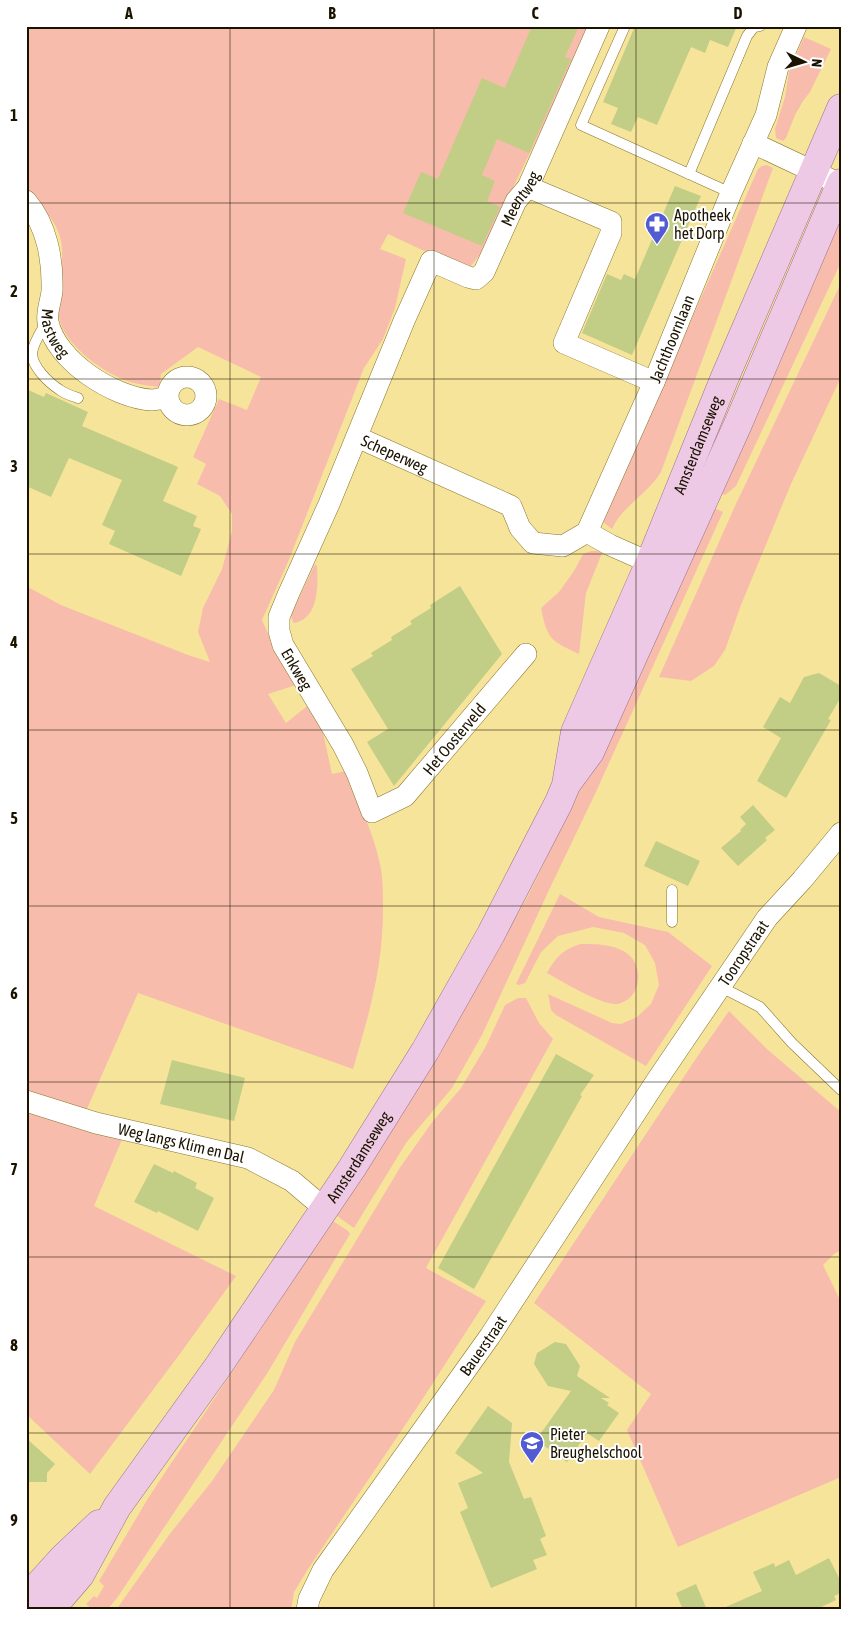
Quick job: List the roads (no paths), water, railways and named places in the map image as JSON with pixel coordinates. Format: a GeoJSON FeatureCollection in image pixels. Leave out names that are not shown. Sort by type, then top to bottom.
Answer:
{"type":"FeatureCollection","features":[{"type":"Feature","properties":{"kind":"main road","name":"Amsterdamseweg"},"geometry":{"type":"LineString","coordinates":[[660,567],[725,377],[841,108]]}},
{"type":"Feature","properties":{"kind":"main road","name":"Amsterdamseweg"},"geometry":{"type":"LineString","coordinates":[[50,1610],[80,1575],[117,1507],[217,1368],[325,1209],[434,1034],[491,934],[559,802],[566,785],[575,732],[660,567],[738,424],[841,183]]}},
{"type":"Feature","properties":{"kind":"main road","name":"Amsterdamseweg"},"geometry":{"type":"LineString","coordinates":[[26,1599],[63,1558],[117,1507]]}},
{"type":"Feature","properties":{"kind":"street","name":"Meentweg"},"geometry":{"type":"LineString","coordinates":[[431,261],[476,279],[484,272],[516,201],[528,187],[598,26]]}},
{"type":"Feature","properties":{"kind":"street","name":"Jachthoornlaan"},"geometry":{"type":"LineString","coordinates":[[587,532],[654,382],[731,193],[766,115],[778,67],[794,27]]}},
{"type":"Feature","properties":{"kind":"street"},"geometry":{"type":"LineString","coordinates":[[753,143],[841,183]]}},
{"type":"Feature","properties":{"kind":"street"},"geometry":{"type":"LineString","coordinates":[[528,187],[611,222],[611,233],[564,343],[654,382]]}},
{"type":"Feature","properties":{"kind":"street","name":"Mastweg"},"geometry":{"type":"LineString","coordinates":[[26,201],[33,209],[51,257],[52,293],[47,320],[55,340],[77,367],[114,390],[132,397],[154,400],[168,397]]}},
{"type":"Feature","properties":{"kind":"street","name":"Scheperweg"},"geometry":{"type":"LineString","coordinates":[[431,261],[404,321],[357,437],[511,506],[520,528],[533,543],[563,546],[587,532]]}},
{"type":"Feature","properties":{"kind":"street","name":"Enkweg"},"geometry":{"type":"LineString","coordinates":[[357,437],[279,617],[279,631],[283,645],[343,745],[357,773],[372,812]]}},
{"type":"Feature","properties":{"kind":"street"},"geometry":{"type":"LineString","coordinates":[[587,532],[660,567]]}},
{"type":"Feature","properties":{"kind":"street","name":"Het Oosterveld"},"geometry":{"type":"LineString","coordinates":[[372,812],[405,796],[526,654]]}},
{"type":"Feature","properties":{"kind":"street","name":"Tooropstraat"},"geometry":{"type":"LineString","coordinates":[[656,1080],[767,918],[841,833]]}},
{"type":"Feature","properties":{"kind":"street","name":"Bauerstraat"},"geometry":{"type":"LineString","coordinates":[[307,1610],[309,1599],[323,1570],[490,1336],[656,1080]]}},
{"type":"Feature","properties":{"kind":"street","name":"Weg langs Klim en Dal"},"geometry":{"type":"LineString","coordinates":[[26,1101],[96,1123],[248,1158],[292,1182],[325,1209]]}},
{"type":"Feature","properties":{"kind":"lane"},"geometry":{"type":"LineString","coordinates":[[624,26],[581,125],[731,193]]}},
{"type":"Feature","properties":{"kind":"lane"},"geometry":{"type":"LineString","coordinates":[[689,174],[747,36],[754,27],[760,26]]}},
{"type":"Feature","properties":{"kind":"lane"},"geometry":{"type":"LineString","coordinates":[[47,320],[32,352],[33,362],[37,370],[60,390],[78,398]]}},
{"type":"Feature","properties":{"kind":"lane"},"geometry":{"type":"LineString","coordinates":[[672,890],[672,922]]}},
{"type":"Feature","properties":{"kind":"lane"},"geometry":{"type":"LineString","coordinates":[[721,987],[760,1007],[792,1043],[841,1090]]}},
{"type":"Feature","properties":{"kind":"place","name":"Apotheek het Dorp"},"geometry":{"type":"Point","coordinates":[657,245]}},
{"type":"Feature","properties":{"kind":"place","name":"Pieter Breughelschool"},"geometry":{"type":"Point","coordinates":[532,1464]}}]}
